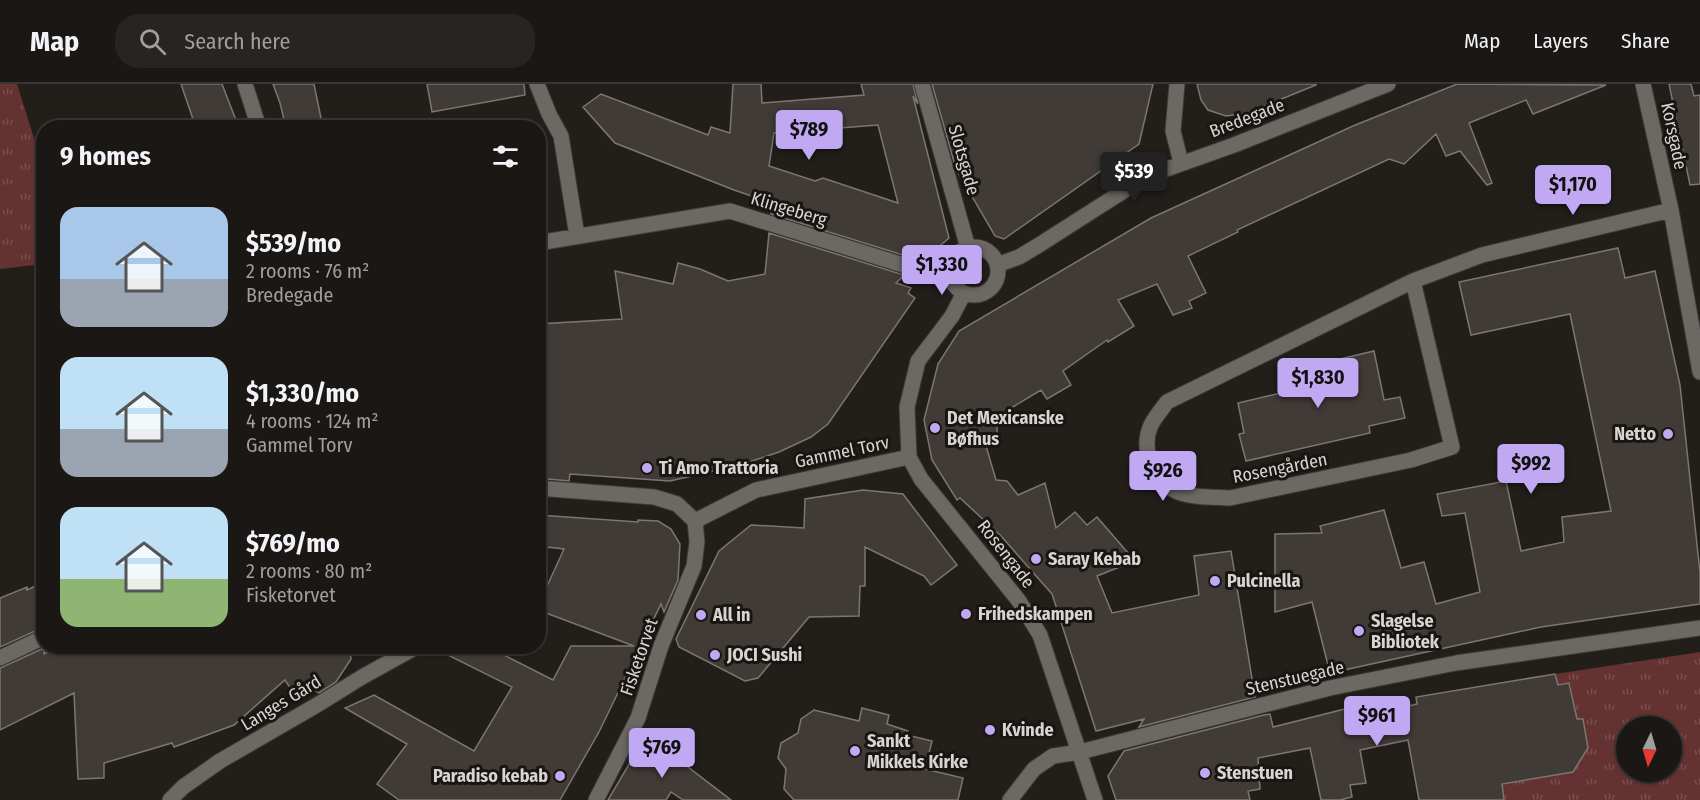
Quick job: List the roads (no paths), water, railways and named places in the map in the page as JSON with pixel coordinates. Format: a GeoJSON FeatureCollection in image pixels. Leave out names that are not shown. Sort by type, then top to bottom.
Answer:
{"type":"FeatureCollection","features":[{"type":"Feature","properties":{"kind":"street"},"geometry":{"type":"LineString","coordinates":[[245,84],[257,120]]}},
{"type":"Feature","properties":{"kind":"street"},"geometry":{"type":"LineString","coordinates":[[537,84],[561,136],[570,238]]}},
{"type":"Feature","properties":{"kind":"street","name":"Slotsgade"},"geometry":{"type":"LineString","coordinates":[[922,84],[968,248]]}},
{"type":"Feature","properties":{"kind":"street"},"geometry":{"type":"LineString","coordinates":[[1177,84],[1173,131],[1181,163]]}},
{"type":"Feature","properties":{"kind":"street","name":"Bredegade"},"geometry":{"type":"LineString","coordinates":[[998,265],[1019,257],[1039,245],[1133,184],[1181,163],[1267,133],[1388,84]]}},
{"type":"Feature","properties":{"kind":"street","name":"Korsgade"},"geometry":{"type":"LineString","coordinates":[[1643,84],[1671,210],[1700,372]]}},
{"type":"Feature","properties":{"kind":"street","name":"Rosengården"},"geometry":{"type":"LineString","coordinates":[[1413,281],[1452,447],[1411,460],[1230,498],[1202,497],[1175,491],[1156,474],[1147,452],[1150,427],[1167,402],[1413,281],[1482,255],[1671,210]]}},
{"type":"Feature","properties":{"kind":"street","name":"Klingeberg"},"geometry":{"type":"LineString","coordinates":[[546,242],[730,211],[929,273],[950,276]]}},
{"type":"Feature","properties":{"kind":"street"},"geometry":{"type":"LineString","coordinates":[[978,247],[987,250],[998,265],[995,283],[989,290],[973,296],[957,289],[950,276],[951,264],[957,253],[968,248],[978,247]]}},
{"type":"Feature","properties":{"kind":"street","name":"Gammel Torv"},"geometry":{"type":"LineString","coordinates":[[695,521],[756,490],[909,457],[907,407],[918,361],[952,316],[964,293]]}},
{"type":"Feature","properties":{"kind":"street","name":"Rosengade"},"geometry":{"type":"LineString","coordinates":[[909,457],[921,479],[1019,601],[1040,635],[1095,800]]}},
{"type":"Feature","properties":{"kind":"street"},"geometry":{"type":"LineString","coordinates":[[546,489],[654,497],[677,504],[695,521]]}},
{"type":"Feature","properties":{"kind":"street","name":"Fisketorvet"},"geometry":{"type":"LineString","coordinates":[[596,800],[638,718],[661,646],[694,566],[697,542],[695,521]]}},
{"type":"Feature","properties":{"kind":"street","name":"Stenstuegade"},"geometry":{"type":"LineString","coordinates":[[1080,752],[1330,688],[1456,663],[1700,628]]}},
{"type":"Feature","properties":{"kind":"street"},"geometry":{"type":"LineString","coordinates":[[0,658],[36,641]]}},
{"type":"Feature","properties":{"kind":"street","name":"Langes Gård"},"geometry":{"type":"LineString","coordinates":[[170,800],[183,787],[220,761],[404,654]]}},
{"type":"Feature","properties":{"kind":"street"},"geometry":{"type":"LineString","coordinates":[[1010,800],[1035,769],[1053,756],[1080,752]]}},
{"type":"Feature","properties":{"kind":"place","name":"Det Mexicanske Bøfhus"},"geometry":{"type":"Point","coordinates":[935,428]}},
{"type":"Feature","properties":{"kind":"place","name":"Netto"},"geometry":{"type":"Point","coordinates":[1668,434]}},
{"type":"Feature","properties":{"kind":"place","name":"Ti Amo Trattoria"},"geometry":{"type":"Point","coordinates":[647,468]}},
{"type":"Feature","properties":{"kind":"place","name":"Saray Kebab"},"geometry":{"type":"Point","coordinates":[1036,559]}},
{"type":"Feature","properties":{"kind":"place","name":"Pulcinella"},"geometry":{"type":"Point","coordinates":[1215,581]}},
{"type":"Feature","properties":{"kind":"place","name":"Frihedskampen"},"geometry":{"type":"Point","coordinates":[966,614]}},
{"type":"Feature","properties":{"kind":"place","name":"All in"},"geometry":{"type":"Point","coordinates":[701,615]}},
{"type":"Feature","properties":{"kind":"place","name":"Slagelse Bibliotek"},"geometry":{"type":"Point","coordinates":[1359,631]}},
{"type":"Feature","properties":{"kind":"place","name":"JOCI Sushi"},"geometry":{"type":"Point","coordinates":[715,655]}},
{"type":"Feature","properties":{"kind":"place","name":"Kvinde"},"geometry":{"type":"Point","coordinates":[990,730]}},
{"type":"Feature","properties":{"kind":"place","name":"Sankt Mikkels Kirke"},"geometry":{"type":"Point","coordinates":[855,751]}},
{"type":"Feature","properties":{"kind":"place","name":"Stenstuen"},"geometry":{"type":"Point","coordinates":[1205,773]}},
{"type":"Feature","properties":{"kind":"place","name":"Paradiso kebab"},"geometry":{"type":"Point","coordinates":[560,776]}}]}
